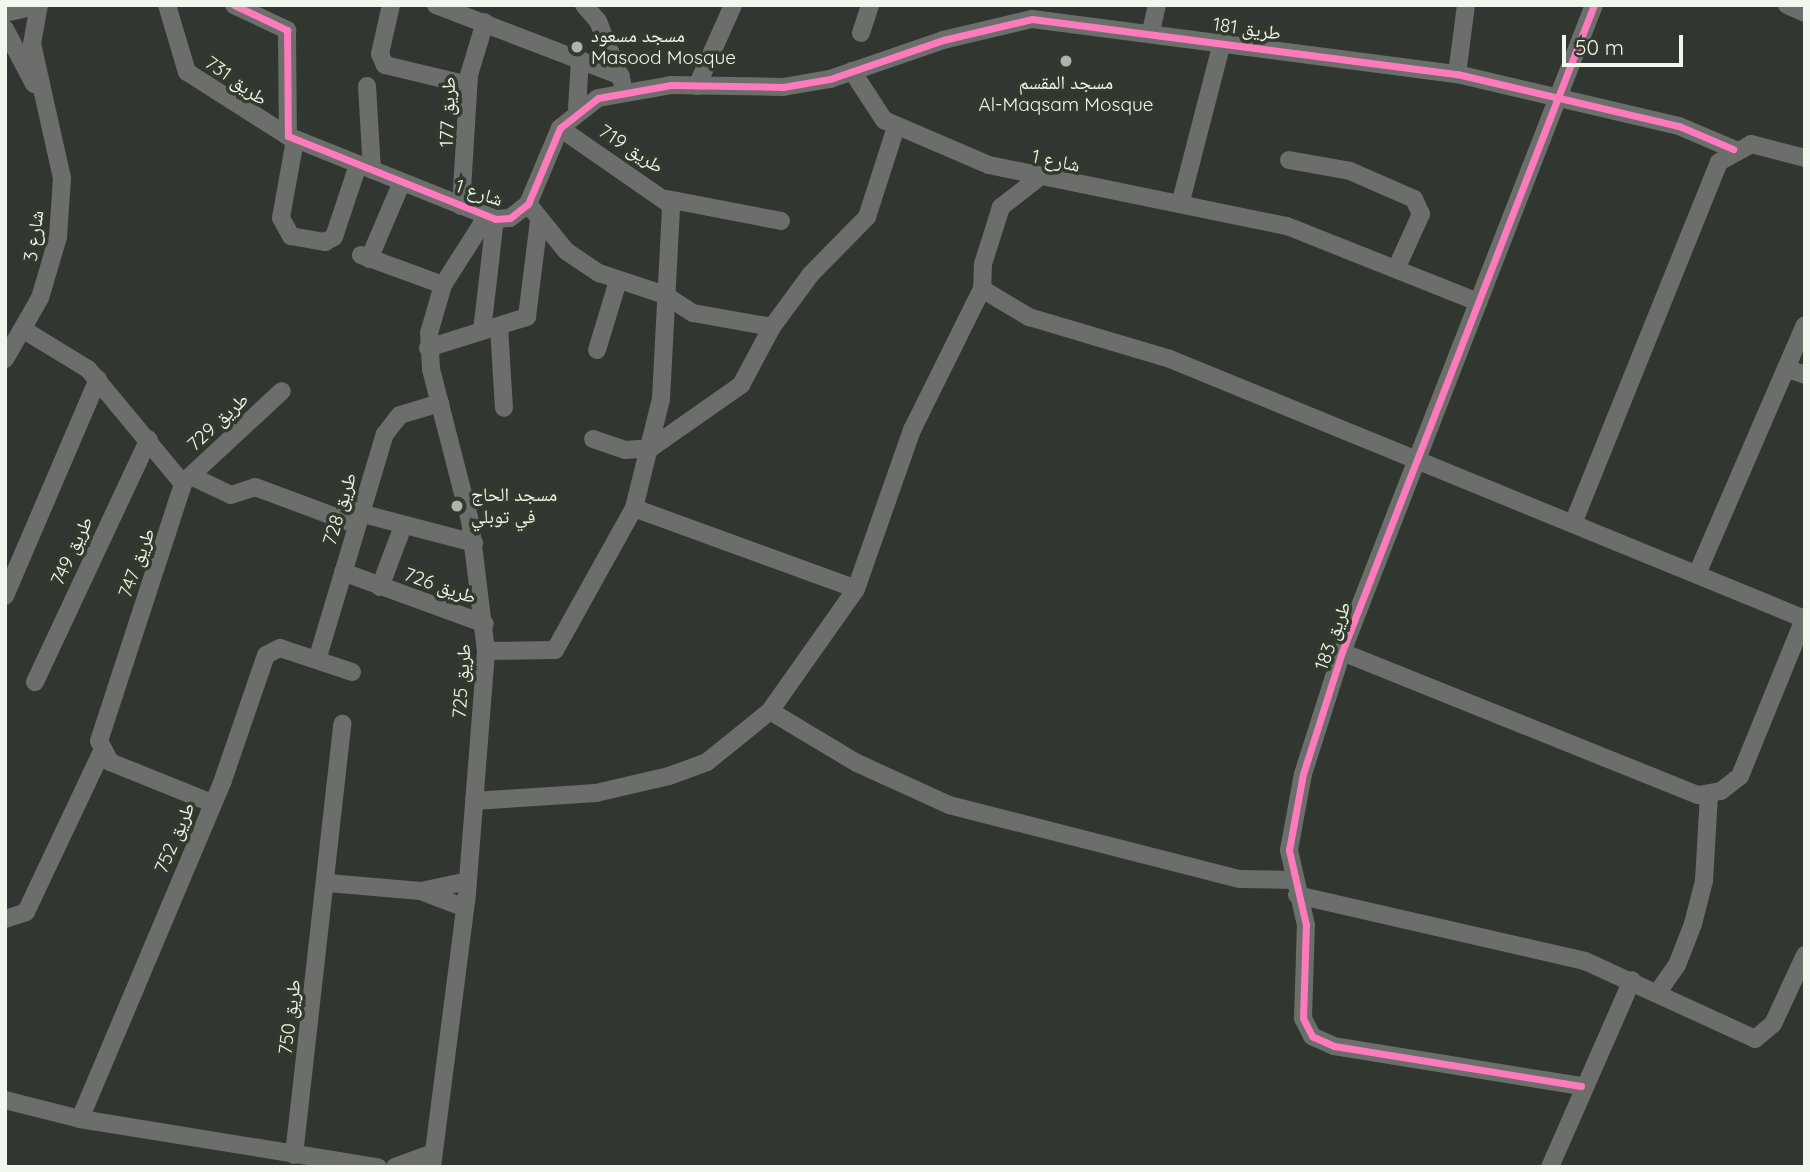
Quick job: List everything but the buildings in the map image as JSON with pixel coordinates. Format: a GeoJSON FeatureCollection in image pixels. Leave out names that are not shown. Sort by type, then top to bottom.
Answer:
{"type":"FeatureCollection","features":[{"type":"Feature","properties":{"kind":"street"},"geometry":{"type":"LineString","coordinates":[[5,13],[39,5]]}},
{"type":"Feature","properties":{"kind":"street","name":"شارع 3"},"geometry":{"type":"LineString","coordinates":[[5,359],[24,330],[51,272],[58,237],[62,178],[32,44],[39,5]]}},
{"type":"Feature","properties":{"kind":"street","name":"طريق 731"},"geometry":{"type":"LineString","coordinates":[[167,5],[187,72],[292,138]]}},
{"type":"Feature","properties":{"kind":"street"},"geometry":{"type":"LineString","coordinates":[[234,5],[287,30],[292,138],[281,218],[291,236],[325,242],[334,237],[365,168],[367,86]]}},
{"type":"Feature","properties":{"kind":"street"},"geometry":{"type":"LineString","coordinates":[[391,5],[380,54],[385,65],[468,85]]}},
{"type":"Feature","properties":{"kind":"street"},"geometry":{"type":"LineString","coordinates":[[436,5],[580,59],[623,84]]}},
{"type":"Feature","properties":{"kind":"street"},"geometry":{"type":"LineString","coordinates":[[584,5],[598,21],[623,84]]}},
{"type":"Feature","properties":{"kind":"street"},"geometry":{"type":"LineString","coordinates":[[696,86],[714,52],[733,5]]}},
{"type":"Feature","properties":{"kind":"street"},"geometry":{"type":"LineString","coordinates":[[861,33],[870,5]]}},
{"type":"Feature","properties":{"kind":"street"},"geometry":{"type":"LineString","coordinates":[[1151,31],[1157,5]]}},
{"type":"Feature","properties":{"kind":"street"},"geometry":{"type":"LineString","coordinates":[[1457,74],[1466,5]]}},
{"type":"Feature","properties":{"kind":"street","name":"طريق 183"},"geometry":{"type":"LineString","coordinates":[[1581,1086],[1319,1041],[1303,1018],[1307,940],[1295,888],[1295,808],[1342,652],[1594,5]]}},
{"type":"Feature","properties":{"kind":"street"},"geometry":{"type":"LineString","coordinates":[[1787,5],[1805,13]]}},
{"type":"Feature","properties":{"kind":"street","name":"طريق 181"},"geometry":{"type":"LineString","coordinates":[[852,71],[1033,12],[1222,42],[1457,74],[1560,94],[1679,126],[1733,149]]}},
{"type":"Feature","properties":{"kind":"street","name":"طريق 177"},"geometry":{"type":"LineString","coordinates":[[461,206],[468,85],[485,22]]}},
{"type":"Feature","properties":{"kind":"street","name":"شارع 3"},"geometry":{"type":"LineString","coordinates":[[5,29],[46,109]]}},
{"type":"Feature","properties":{"kind":"street"},"geometry":{"type":"LineString","coordinates":[[1181,201],[1222,42]]}},
{"type":"Feature","properties":{"kind":"street"},"geometry":{"type":"LineString","coordinates":[[714,52],[728,88]]}},
{"type":"Feature","properties":{"kind":"street"},"geometry":{"type":"LineString","coordinates":[[577,109],[580,59]]}},
{"type":"Feature","properties":{"kind":"street","name":"شارع 1"},"geometry":{"type":"LineString","coordinates":[[292,138],[491,218],[510,218],[528,204],[560,128],[577,109],[623,84],[783,87],[852,71],[874,110],[896,127],[1037,179],[1181,201],[1307,232],[1479,302]]}},
{"type":"Feature","properties":{"kind":"street"},"geometry":{"type":"LineString","coordinates":[[593,439],[625,450],[651,448],[741,385],[772,327],[867,217],[896,127]]}},
{"type":"Feature","properties":{"kind":"street","name":"طريق 719"},"geometry":{"type":"LineString","coordinates":[[486,651],[555,650],[634,508],[651,448],[661,398],[665,295],[672,213],[667,198],[560,128]]}},
{"type":"Feature","properties":{"kind":"street"},"geometry":{"type":"LineString","coordinates":[[1574,521],[1715,171],[1733,149],[1760,144],[1805,158]]}},
{"type":"Feature","properties":{"kind":"street"},"geometry":{"type":"LineString","coordinates":[[1289,160],[1350,171],[1414,199],[1421,215],[1396,268]]}},
{"type":"Feature","properties":{"kind":"street"},"geometry":{"type":"LineString","coordinates":[[474,801],[596,793],[669,776],[707,762],[770,711],[856,589],[912,430],[982,289],[993,220],[1012,196],[1037,179]]}},
{"type":"Feature","properties":{"kind":"street"},"geometry":{"type":"LineString","coordinates":[[402,182],[365,257],[443,285]]}},
{"type":"Feature","properties":{"kind":"street"},"geometry":{"type":"LineString","coordinates":[[667,198],[781,221]]}},
{"type":"Feature","properties":{"kind":"street"},"geometry":{"type":"LineString","coordinates":[[528,204],[539,221],[574,257],[618,281],[665,295],[693,313],[772,327]]}},
{"type":"Feature","properties":{"kind":"street"},"geometry":{"type":"LineString","coordinates":[[491,218],[491,329],[504,408]]}},
{"type":"Feature","properties":{"kind":"street","name":"طريق 725"},"geometry":{"type":"LineString","coordinates":[[433,1160],[468,881],[486,651],[474,543],[428,348],[443,285],[491,218]]}},
{"type":"Feature","properties":{"kind":"street"},"geometry":{"type":"LineString","coordinates":[[428,348],[491,329],[522,323],[530,310],[539,221]]}},
{"type":"Feature","properties":{"kind":"street"},"geometry":{"type":"LineString","coordinates":[[597,350],[618,281]]}},
{"type":"Feature","properties":{"kind":"street"},"geometry":{"type":"LineString","coordinates":[[982,289],[1072,333],[1170,359],[1419,457],[1804,619],[1747,764],[1731,786],[1698,795],[1342,652]]}},
{"type":"Feature","properties":{"kind":"street"},"geometry":{"type":"LineString","coordinates":[[1697,574],[1805,325]]}},
{"type":"Feature","properties":{"kind":"street"},"geometry":{"type":"LineString","coordinates":[[24,330],[60,348],[98,379],[187,480],[231,495],[251,486],[359,519],[403,526],[474,543]]}},
{"type":"Feature","properties":{"kind":"street"},"geometry":{"type":"LineString","coordinates":[[1786,368],[1805,375]]}},
{"type":"Feature","properties":{"kind":"street"},"geometry":{"type":"LineString","coordinates":[[5,596],[98,379]]}},
{"type":"Feature","properties":{"kind":"street","name":"طريق 729"},"geometry":{"type":"LineString","coordinates":[[187,480],[282,391]]}},
{"type":"Feature","properties":{"kind":"street","name":"طريق 728"},"geometry":{"type":"LineString","coordinates":[[317,660],[389,427],[408,411],[440,403]]}},
{"type":"Feature","properties":{"kind":"street","name":"طريق 749"},"geometry":{"type":"LineString","coordinates":[[36,682],[149,439]]}},
{"type":"Feature","properties":{"kind":"street","name":"طريق 747"},"geometry":{"type":"LineString","coordinates":[[101,753],[100,728],[187,480]]}},
{"type":"Feature","properties":{"kind":"street"},"geometry":{"type":"LineString","coordinates":[[634,508],[856,589]]}},
{"type":"Feature","properties":{"kind":"street","name":"طريق 726"},"geometry":{"type":"LineString","coordinates":[[380,587],[403,526]]}},
{"type":"Feature","properties":{"kind":"street","name":"طريق 726"},"geometry":{"type":"LineString","coordinates":[[343,572],[485,624]]}},
{"type":"Feature","properties":{"kind":"street","name":"طريق 752"},"geometry":{"type":"LineString","coordinates":[[80,1119],[212,803],[266,655],[280,649],[352,672]]}},
{"type":"Feature","properties":{"kind":"street"},"geometry":{"type":"LineString","coordinates":[[770,711],[857,763],[949,805],[1240,879],[1295,888],[1585,961],[1632,980],[1755,1039],[1773,1024],[1805,955]]}},
{"type":"Feature","properties":{"kind":"street","name":"طريق 750"},"geometry":{"type":"LineString","coordinates":[[294,1155],[328,883],[342,724]]}},
{"type":"Feature","properties":{"kind":"street"},"geometry":{"type":"LineString","coordinates":[[5,919],[26,912],[101,753],[212,803]]}},
{"type":"Feature","properties":{"kind":"street"},"geometry":{"type":"LineString","coordinates":[[1658,992],[1693,924],[1705,870],[1709,794]]}},
{"type":"Feature","properties":{"kind":"street"},"geometry":{"type":"LineString","coordinates":[[421,891],[468,881]]}},
{"type":"Feature","properties":{"kind":"street"},"geometry":{"type":"LineString","coordinates":[[328,883],[421,891],[465,908]]}},
{"type":"Feature","properties":{"kind":"street"},"geometry":{"type":"LineString","coordinates":[[1550,1167],[1581,1086],[1632,980]]}},
{"type":"Feature","properties":{"kind":"street"},"geometry":{"type":"LineString","coordinates":[[5,1100],[80,1119],[378,1167]]}},
{"type":"Feature","properties":{"kind":"street"},"geometry":{"type":"LineString","coordinates":[[395,1167],[433,1160]]}},
{"type":"Feature","properties":{"kind":"cycle path"},"geometry":{"type":"LineString","coordinates":[[234,5],[287,30],[288,136],[495,219],[510,218],[528,204],[560,128],[598,98],[671,85],[783,87],[830,79],[943,40],[1032,19],[1457,74],[1679,126],[1733,149]]}},
{"type":"Feature","properties":{"kind":"cycle path"},"geometry":{"type":"LineString","coordinates":[[1581,1086],[1334,1046],[1312,1036],[1303,1018],[1306,925],[1289,850],[1303,774],[1342,652],[1594,5]]}},
{"type":"Feature","properties":{"kind":"place","name":"مسجد مسعود Masood Mosque"},"geometry":{"type":"Point","coordinates":[577,47]}},
{"type":"Feature","properties":{"kind":"place","name":"مسجد المقسم Al-Maqsam Mosque"},"geometry":{"type":"Point","coordinates":[1066,61]}},
{"type":"Feature","properties":{"kind":"place","name":"مسجد الحاج في توبلي"},"geometry":{"type":"Point","coordinates":[457,506]}}]}
